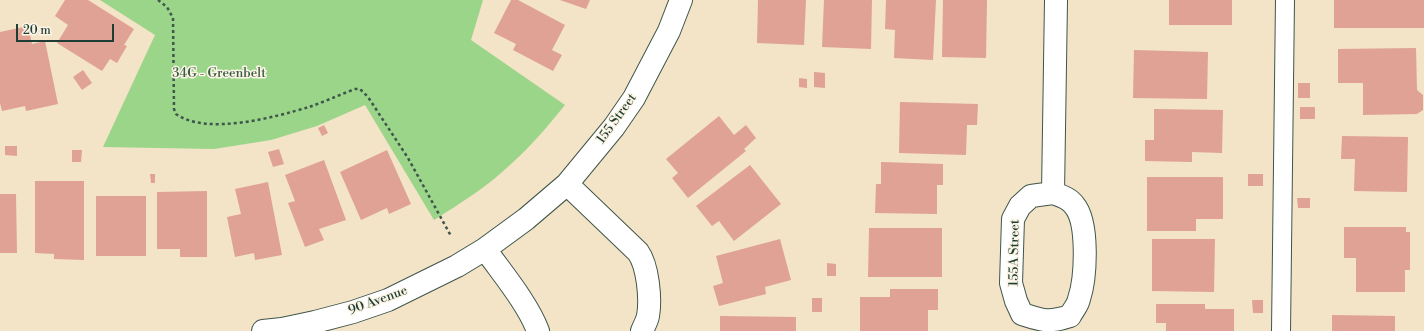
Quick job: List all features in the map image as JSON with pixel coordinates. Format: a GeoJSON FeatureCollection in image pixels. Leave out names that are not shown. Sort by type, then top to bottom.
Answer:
{"type":"FeatureCollection","features":[{"type":"Feature","properties":{"kind":"street","name":"155 Street"},"geometry":{"type":"LineString","coordinates":[[526,219],[567,184],[614,127],[634,98],[669,31],[681,0]]}},
{"type":"Feature","properties":{"kind":"street"},"geometry":{"type":"LineString","coordinates":[[1053,193],[1056,0]]}},
{"type":"Feature","properties":{"kind":"street"},"geometry":{"type":"LineString","coordinates":[[567,184],[638,252],[642,258],[647,272],[648,307],[648,317],[642,331]]}},
{"type":"Feature","properties":{"kind":"street","name":"155A Street"},"geometry":{"type":"LineString","coordinates":[[1053,193],[1068,198],[1075,205],[1080,214],[1084,229],[1084,264],[1079,300],[1070,316],[1055,320],[1042,320],[1022,314],[1016,301],[1011,283],[1013,219],[1020,206],[1031,196],[1053,193]]}},
{"type":"Feature","properties":{"kind":"street","name":"90 Avenue"},"geometry":{"type":"LineString","coordinates":[[263,331],[282,329],[315,322],[353,312],[388,300],[457,266],[485,249],[526,219]]}},
{"type":"Feature","properties":{"kind":"street"},"geometry":{"type":"LineString","coordinates":[[485,249],[528,310],[538,331]]}},
{"type":"Feature","properties":{"kind":"lane"},"geometry":{"type":"LineString","coordinates":[[1281,331],[1285,0]]}},
{"type":"Feature","properties":{"kind":"path"},"geometry":{"type":"LineString","coordinates":[[158,0],[167,7],[173,18],[174,109],[176,114],[197,123],[222,124],[266,118],[310,106],[355,89],[360,89],[368,96],[408,158],[453,239]]}},
{"type":"Feature","properties":{"kind":"green space","name":"34G - Greenbelt"},"geometry":{"type":"Polygon","coordinates":[[[100,0],[483,0],[471,40],[565,105],[532,143],[493,180],[434,220],[365,105],[317,126],[271,140],[214,149],[103,147],[155,35],[100,0]]]}},
{"type":"Feature","properties":{"kind":"building"},"geometry":{"type":"Polygon","coordinates":[[[65,0],[88,0],[134,29],[124,45],[127,46],[117,63],[110,59],[102,71],[57,43],[68,25],[55,16],[65,0]]]}},
{"type":"Feature","properties":{"kind":"building"},"geometry":{"type":"Polygon","coordinates":[[[511,0],[518,0],[565,25],[552,50],[562,55],[553,71],[513,50],[516,44],[494,33],[511,0]]]}},
{"type":"Feature","properties":{"kind":"building"},"geometry":{"type":"Polygon","coordinates":[[[560,0],[590,0],[586,9],[560,0]]]}},
{"type":"Feature","properties":{"kind":"building"},"geometry":{"type":"Polygon","coordinates":[[[758,0],[806,0],[804,45],[757,43],[758,0]]]}},
{"type":"Feature","properties":{"kind":"building"},"geometry":{"type":"Polygon","coordinates":[[[824,0],[872,0],[871,49],[822,47],[824,0]]]}},
{"type":"Feature","properties":{"kind":"building"},"geometry":{"type":"Polygon","coordinates":[[[886,0],[936,0],[933,60],[894,58],[895,30],[885,29],[886,0]]]}},
{"type":"Feature","properties":{"kind":"building"},"geometry":{"type":"Polygon","coordinates":[[[943,0],[987,0],[986,58],[942,57],[943,0]]]}},
{"type":"Feature","properties":{"kind":"building"},"geometry":{"type":"Polygon","coordinates":[[[1169,0],[1232,0],[1232,25],[1169,25],[1169,0]]]}},
{"type":"Feature","properties":{"kind":"building"},"geometry":{"type":"Polygon","coordinates":[[[1334,0],[1424,0],[1424,28],[1334,28],[1334,0]]]}},
{"type":"Feature","properties":{"kind":"building"},"geometry":{"type":"Polygon","coordinates":[[[28,26],[32,44],[45,41],[58,104],[26,111],[25,106],[2,111],[0,103],[0,32],[28,26]]]}},
{"type":"Feature","properties":{"kind":"building"},"geometry":{"type":"Polygon","coordinates":[[[1416,48],[1417,90],[1423,95],[1423,110],[1417,114],[1363,115],[1363,83],[1338,83],[1338,49],[1416,48]]]}},
{"type":"Feature","properties":{"kind":"building"},"geometry":{"type":"Polygon","coordinates":[[[1134,50],[1208,52],[1207,99],[1133,98],[1134,50]]]}},
{"type":"Feature","properties":{"kind":"building"},"geometry":{"type":"Polygon","coordinates":[[[83,70],[92,83],[82,90],[73,77],[83,70]]]}},
{"type":"Feature","properties":{"kind":"building"},"geometry":{"type":"Polygon","coordinates":[[[814,72],[825,73],[825,88],[814,87],[814,72]]]}},
{"type":"Feature","properties":{"kind":"building"},"geometry":{"type":"Polygon","coordinates":[[[799,78],[807,79],[807,88],[799,87],[799,78]]]}},
{"type":"Feature","properties":{"kind":"building"},"geometry":{"type":"Polygon","coordinates":[[[1298,83],[1310,83],[1310,98],[1298,98],[1298,83]]]}},
{"type":"Feature","properties":{"kind":"building"},"geometry":{"type":"Polygon","coordinates":[[[900,102],[978,104],[977,125],[967,125],[966,155],[899,153],[900,102]]]}},
{"type":"Feature","properties":{"kind":"building"},"geometry":{"type":"Polygon","coordinates":[[[1300,107],[1315,107],[1315,119],[1300,119],[1300,107]]]}},
{"type":"Feature","properties":{"kind":"building"},"geometry":{"type":"Polygon","coordinates":[[[1154,109],[1223,110],[1222,153],[1192,152],[1192,162],[1145,161],[1145,140],[1154,140],[1154,109]]]}},
{"type":"Feature","properties":{"kind":"building"},"geometry":{"type":"Polygon","coordinates":[[[719,116],[734,135],[746,125],[756,138],[744,149],[746,151],[688,198],[672,178],[678,173],[666,159],[719,116]]]}},
{"type":"Feature","properties":{"kind":"building"},"geometry":{"type":"Polygon","coordinates":[[[324,125],[328,133],[322,136],[318,128],[324,125]]]}},
{"type":"Feature","properties":{"kind":"building"},"geometry":{"type":"Polygon","coordinates":[[[1342,136],[1408,137],[1407,192],[1354,191],[1355,159],[1341,159],[1342,136]]]}},
{"type":"Feature","properties":{"kind":"building"},"geometry":{"type":"Polygon","coordinates":[[[5,146],[17,146],[17,156],[5,155],[5,146]]]}},
{"type":"Feature","properties":{"kind":"building"},"geometry":{"type":"Polygon","coordinates":[[[279,149],[284,164],[273,167],[268,152],[279,149]]]}},
{"type":"Feature","properties":{"kind":"building"},"geometry":{"type":"Polygon","coordinates":[[[72,150],[82,150],[81,162],[72,162],[72,150]]]}},
{"type":"Feature","properties":{"kind":"building"},"geometry":{"type":"Polygon","coordinates":[[[387,150],[411,204],[389,214],[387,208],[361,220],[340,172],[387,150]]]}},
{"type":"Feature","properties":{"kind":"building"},"geometry":{"type":"Polygon","coordinates":[[[324,160],[346,220],[319,229],[324,240],[305,247],[288,203],[295,201],[285,175],[324,160]]]}},
{"type":"Feature","properties":{"kind":"building"},"geometry":{"type":"Polygon","coordinates":[[[881,162],[943,164],[943,185],[937,185],[937,214],[875,213],[876,184],[881,184],[881,162]]]}},
{"type":"Feature","properties":{"kind":"building"},"geometry":{"type":"Polygon","coordinates":[[[750,165],[781,204],[734,241],[719,221],[712,226],[696,206],[750,165]]]}},
{"type":"Feature","properties":{"kind":"building"},"geometry":{"type":"Polygon","coordinates":[[[150,174],[155,174],[155,183],[151,183],[150,174]]]}},
{"type":"Feature","properties":{"kind":"building"},"geometry":{"type":"Polygon","coordinates":[[[1248,174],[1263,174],[1263,186],[1248,186],[1248,174]]]}},
{"type":"Feature","properties":{"kind":"building"},"geometry":{"type":"Polygon","coordinates":[[[1147,177],[1223,177],[1223,219],[1196,219],[1196,231],[1147,231],[1147,177]]]}},
{"type":"Feature","properties":{"kind":"building"},"geometry":{"type":"Polygon","coordinates":[[[35,181],[84,181],[84,260],[54,259],[54,254],[35,253],[35,181]]]}},
{"type":"Feature","properties":{"kind":"building"},"geometry":{"type":"Polygon","coordinates":[[[268,182],[282,255],[255,260],[254,253],[235,257],[227,217],[241,214],[235,189],[268,182]]]}},
{"type":"Feature","properties":{"kind":"building"},"geometry":{"type":"Polygon","coordinates":[[[207,191],[207,257],[180,257],[180,249],[157,249],[157,192],[207,191]]]}},
{"type":"Feature","properties":{"kind":"building"},"geometry":{"type":"Polygon","coordinates":[[[0,194],[16,194],[17,253],[0,253],[0,194]]]}},
{"type":"Feature","properties":{"kind":"building"},"geometry":{"type":"Polygon","coordinates":[[[96,196],[146,196],[146,256],[96,256],[96,196]]]}},
{"type":"Feature","properties":{"kind":"building"},"geometry":{"type":"Polygon","coordinates":[[[1297,198],[1310,198],[1310,208],[1298,208],[1297,198]]]}},
{"type":"Feature","properties":{"kind":"building"},"geometry":{"type":"Polygon","coordinates":[[[1344,227],[1406,227],[1406,232],[1410,232],[1410,270],[1405,270],[1405,292],[1356,292],[1356,258],[1344,258],[1344,227]]]}},
{"type":"Feature","properties":{"kind":"building"},"geometry":{"type":"Polygon","coordinates":[[[869,228],[942,228],[942,277],[868,277],[869,228]]]}},
{"type":"Feature","properties":{"kind":"building"},"geometry":{"type":"Polygon","coordinates":[[[780,239],[791,280],[765,287],[766,294],[719,306],[713,286],[723,283],[716,256],[780,239]]]}},
{"type":"Feature","properties":{"kind":"building"},"geometry":{"type":"Polygon","coordinates":[[[1152,239],[1215,239],[1214,292],[1152,291],[1152,239]]]}},
{"type":"Feature","properties":{"kind":"building"},"geometry":{"type":"Polygon","coordinates":[[[827,263],[836,264],[836,276],[827,276],[827,263]]]}},
{"type":"Feature","properties":{"kind":"building"},"geometry":{"type":"Polygon","coordinates":[[[890,289],[938,289],[938,310],[928,310],[928,331],[860,331],[860,297],[890,297],[890,289]]]}},
{"type":"Feature","properties":{"kind":"building"},"geometry":{"type":"Polygon","coordinates":[[[812,298],[822,298],[822,312],[812,312],[812,298]]]}},
{"type":"Feature","properties":{"kind":"building"},"geometry":{"type":"Polygon","coordinates":[[[1252,300],[1263,300],[1263,313],[1253,313],[1252,300]]]}},
{"type":"Feature","properties":{"kind":"building"},"geometry":{"type":"Polygon","coordinates":[[[1156,304],[1205,304],[1205,309],[1234,309],[1234,331],[1166,331],[1166,323],[1156,323],[1156,304]]]}},
{"type":"Feature","properties":{"kind":"building"},"geometry":{"type":"Polygon","coordinates":[[[1332,315],[1395,316],[1395,331],[1332,331],[1332,315]]]}},
{"type":"Feature","properties":{"kind":"building"},"geometry":{"type":"Polygon","coordinates":[[[720,316],[796,317],[796,331],[720,331],[720,316]]]}}]}
